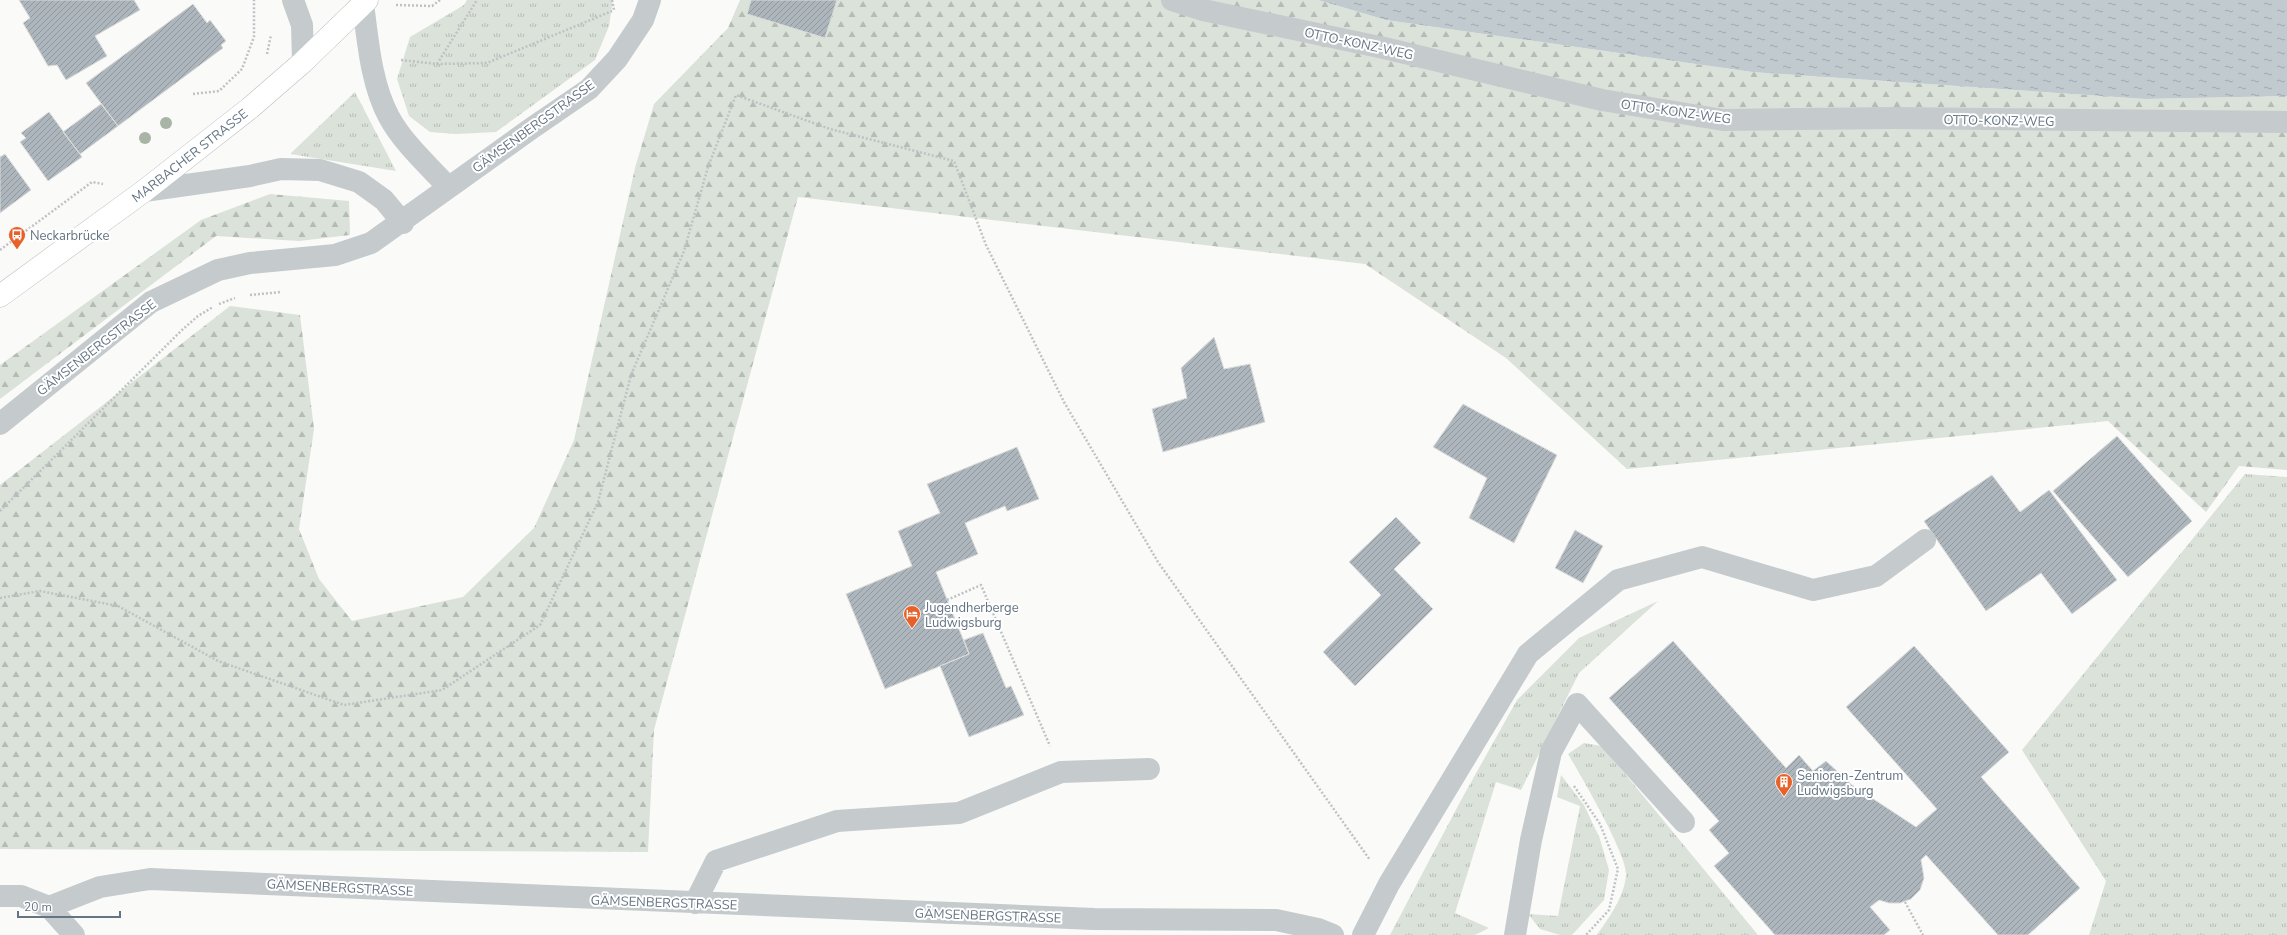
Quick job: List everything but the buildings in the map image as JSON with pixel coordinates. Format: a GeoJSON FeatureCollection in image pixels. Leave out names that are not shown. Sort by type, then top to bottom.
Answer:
{"type":"FeatureCollection","features":[{"type":"Feature","properties":{"kind":"main road","name":"MARBACHER STRASSE"},"geometry":{"type":"LineString","coordinates":[[0,296],[144,191],[214,137],[303,62],[365,2]]}},
{"type":"Feature","properties":{"kind":"street"},"geometry":{"type":"LineString","coordinates":[[293,0],[302,25],[303,62]]}},
{"type":"Feature","properties":{"kind":"street","name":"GÄMSENBERGSTRASSE"},"geometry":{"type":"LineString","coordinates":[[0,424],[151,302],[218,270],[250,263],[345,253],[371,244],[403,223],[448,187],[590,88],[617,59],[643,20],[650,0]]}},
{"type":"Feature","properties":{"kind":"street","name":"OTTO-KONZ-WEG"},"geometry":{"type":"LineString","coordinates":[[1172,0],[1203,10],[1384,48],[1602,100],[1723,120],[1895,118],[2287,122]]}},
{"type":"Feature","properties":{"kind":"street"},"geometry":{"type":"LineString","coordinates":[[365,2],[371,60],[377,84],[389,117],[406,140],[448,187]]}},
{"type":"Feature","properties":{"kind":"street"},"geometry":{"type":"LineString","coordinates":[[144,191],[250,176],[281,169],[320,170],[359,182],[384,200],[403,223]]}},
{"type":"Feature","properties":{"kind":"street"},"geometry":{"type":"LineString","coordinates":[[1363,935],[1389,884],[1528,654],[1618,580],[1702,557],[1813,590],[1876,576],[1925,540]]}},
{"type":"Feature","properties":{"kind":"street"},"geometry":{"type":"LineString","coordinates":[[1515,935],[1531,840],[1552,752],[1577,704],[1684,822]]}},
{"type":"Feature","properties":{"kind":"street"},"geometry":{"type":"LineString","coordinates":[[695,903],[716,861],[837,821],[959,813],[1061,772],[1149,769]]}},
{"type":"Feature","properties":{"kind":"street","name":"GÄMSENBERGSTRASSE"},"geometry":{"type":"LineString","coordinates":[[49,907],[100,887],[150,879],[1094,919],[1276,920],[1318,929],[1333,935]]}},
{"type":"Feature","properties":{"kind":"street"},"geometry":{"type":"LineString","coordinates":[[0,896],[21,896],[49,907],[74,935]]}},
{"type":"Feature","properties":{"kind":"path"},"geometry":{"type":"LineString","coordinates":[[193,94],[219,91],[242,69],[254,37],[254,0]]}},
{"type":"Feature","properties":{"kind":"path"},"geometry":{"type":"LineString","coordinates":[[365,2],[432,6],[440,0]]}},
{"type":"Feature","properties":{"kind":"path"},"geometry":{"type":"LineString","coordinates":[[437,64],[477,0]]}},
{"type":"Feature","properties":{"kind":"path"},"geometry":{"type":"LineString","coordinates":[[401,60],[437,64],[487,63],[614,10],[612,0]]}},
{"type":"Feature","properties":{"kind":"path"},"geometry":{"type":"LineString","coordinates":[[0,598],[40,591],[118,606],[218,661],[344,705],[442,690],[540,625],[598,502],[631,375],[684,251],[708,167],[736,95],[830,129],[954,161],[986,245],[1064,402],[1158,562],[1353,838],[1389,884]]}},
{"type":"Feature","properties":{"kind":"path"},"geometry":{"type":"LineString","coordinates":[[0,250],[92,182]]}},
{"type":"Feature","properties":{"kind":"path"},"geometry":{"type":"LineString","coordinates":[[248,295],[285,291]]}},
{"type":"Feature","properties":{"kind":"path"},"geometry":{"type":"LineString","coordinates":[[0,511],[182,330],[198,316],[216,305],[241,296]]}},
{"type":"Feature","properties":{"kind":"path"},"geometry":{"type":"LineString","coordinates":[[948,600],[982,585],[1061,772]]}},
{"type":"Feature","properties":{"kind":"path"},"geometry":{"type":"LineString","coordinates":[[1552,752],[1600,824],[1618,869],[1608,910],[1586,935]]}},
{"type":"Feature","properties":{"kind":"path"},"geometry":{"type":"LineString","coordinates":[[1905,902],[1923,935]]}},
{"type":"Feature","properties":{"kind":"green space"},"geometry":{"type":"Polygon","coordinates":[[[467,0],[613,0],[609,26],[595,60],[496,132],[456,134],[430,132],[409,116],[397,79],[410,37],[464,5],[467,0]]]}},
{"type":"Feature","properties":{"kind":"green space"},"geometry":{"type":"Polygon","coordinates":[[[740,0],[1318,0],[1386,20],[1752,72],[2145,99],[2287,96],[2287,470],[2239,466],[2206,512],[2108,421],[1627,469],[1506,358],[1365,264],[798,197],[654,730],[648,852],[0,849],[0,485],[230,306],[300,315],[314,429],[299,529],[319,579],[352,621],[463,597],[534,528],[574,440],[635,168],[654,104],[728,28],[740,0]]]}},
{"type":"Feature","properties":{"kind":"green space"},"geometry":{"type":"Polygon","coordinates":[[[355,92],[396,171],[290,154],[355,92]]]}},
{"type":"Feature","properties":{"kind":"green space"},"geometry":{"type":"Polygon","coordinates":[[[270,194],[349,201],[350,235],[299,241],[216,236],[0,399],[0,365],[201,220],[270,194]]]}},
{"type":"Feature","properties":{"kind":"green space"},"geometry":{"type":"Polygon","coordinates":[[[2245,474],[2287,477],[2287,935],[2089,935],[2106,881],[2022,750],[2245,474]]]}},
{"type":"Feature","properties":{"kind":"green space"},"geometry":{"type":"Polygon","coordinates":[[[1658,601],[1579,673],[1521,790],[1496,782],[1455,913],[1489,928],[1475,935],[1390,935],[1460,802],[1517,700],[1579,638],[1658,601]]]}},
{"type":"Feature","properties":{"kind":"green space"},"geometry":{"type":"Polygon","coordinates":[[[1584,743],[1602,746],[1758,935],[1597,935],[1619,899],[1625,883],[1626,875],[1625,865],[1612,834],[1568,754],[1584,743]]]}},
{"type":"Feature","properties":{"kind":"green space"},"geometry":{"type":"Polygon","coordinates":[[[1561,775],[1584,805],[1600,839],[1609,870],[1604,900],[1572,935],[1560,935],[1540,929],[1528,914],[1558,916],[1580,806],[1557,797],[1561,775]]]}},
{"type":"Feature","properties":{"kind":"water"},"geometry":{"type":"Polygon","coordinates":[[[1318,0],[2287,0],[2287,96],[2145,99],[1752,72],[1386,20],[1318,0]]]}},
{"type":"Feature","properties":{"kind":"place","name":"Neckarbrücke"},"geometry":{"type":"Point","coordinates":[17,250]}},
{"type":"Feature","properties":{"kind":"place","name":"Jugendherberge Ludwigsburg"},"geometry":{"type":"Point","coordinates":[912,629]}},
{"type":"Feature","properties":{"kind":"place","name":"Senioren-Zentrum Ludwigsburg"},"geometry":{"type":"Point","coordinates":[1784,797]}}]}
